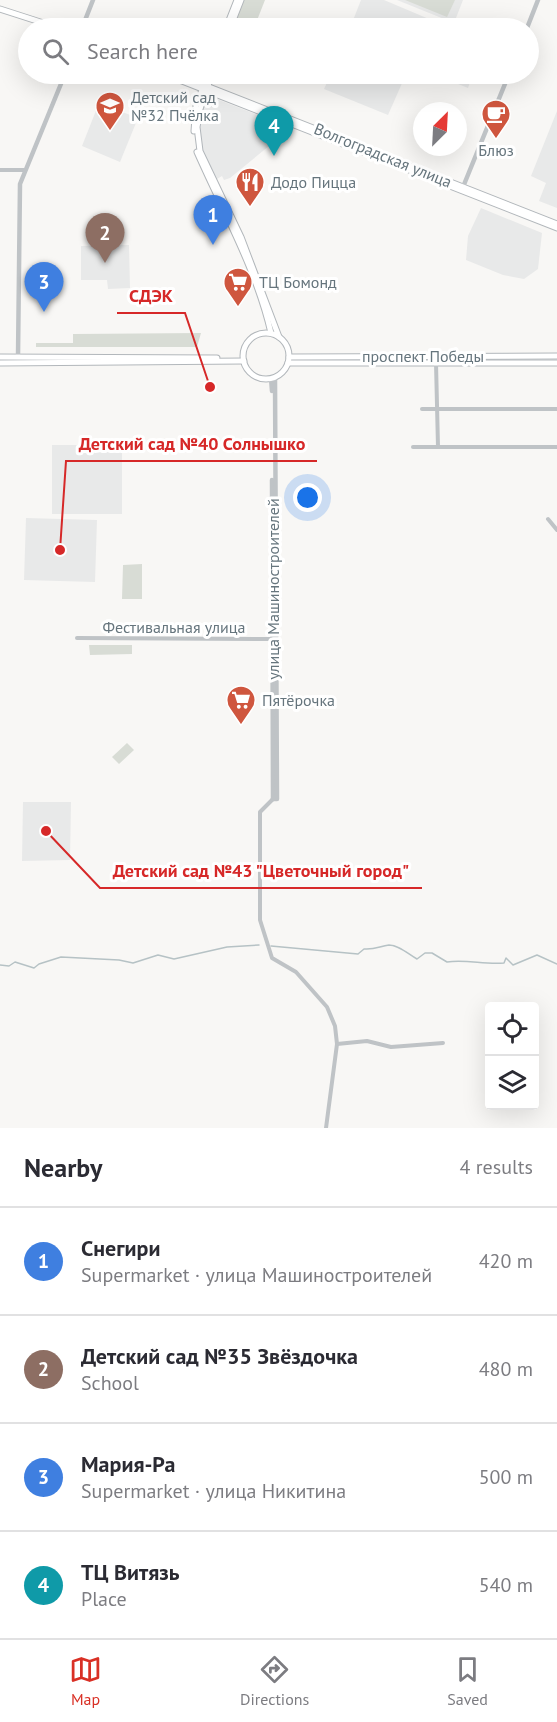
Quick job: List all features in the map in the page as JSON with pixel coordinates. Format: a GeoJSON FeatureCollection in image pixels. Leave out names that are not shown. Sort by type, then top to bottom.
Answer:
{"type":"FeatureCollection","features":[{"type":"Feature","properties":{"kind":"main road"},"geometry":{"type":"LineString","coordinates":[[232,18],[239,0]]}},
{"type":"Feature","properties":{"kind":"main road"},"geometry":{"type":"LineString","coordinates":[[0,11],[22,18]]}},
{"type":"Feature","properties":{"kind":"main road"},"geometry":{"type":"LineString","coordinates":[[0,11],[24,18]]}},
{"type":"Feature","properties":{"kind":"main road"},"geometry":{"type":"LineString","coordinates":[[195,84],[557,228]]}},
{"type":"Feature","properties":{"kind":"main road","name":"Волгоградская улица"},"geometry":{"type":"LineString","coordinates":[[198,84],[557,224]]}},
{"type":"Feature","properties":{"kind":"main road"},"geometry":{"type":"LineString","coordinates":[[205,84],[193,123],[196,152],[237,239],[267,312],[271,333]]}},
{"type":"Feature","properties":{"kind":"main road"},"geometry":{"type":"LineString","coordinates":[[204,87],[197,127],[200,151],[241,237],[279,337]]}},
{"type":"Feature","properties":{"kind":"main road"},"geometry":{"type":"LineString","coordinates":[[288,360],[284,342],[271,333],[257,334],[250,338],[243,351],[243,360],[253,375],[273,377],[288,360],[557,363]]}},
{"type":"Feature","properties":{"kind":"main road","name":"проспект Победы"},"geometry":{"type":"LineString","coordinates":[[288,360],[557,356]]}},
{"type":"Feature","properties":{"kind":"main road"},"geometry":{"type":"LineString","coordinates":[[0,357],[243,360]]}},
{"type":"Feature","properties":{"kind":"main road"},"geometry":{"type":"LineString","coordinates":[[0,363],[243,360]]}},
{"type":"Feature","properties":{"kind":"street"},"geometry":{"type":"LineString","coordinates":[[86,18],[93,0]]}},
{"type":"Feature","properties":{"kind":"street"},"geometry":{"type":"LineString","coordinates":[[531,18],[538,0]]}},
{"type":"Feature","properties":{"kind":"street"},"geometry":{"type":"LineString","coordinates":[[18,357],[20,350],[20,184],[61,84]]}},
{"type":"Feature","properties":{"kind":"street"},"geometry":{"type":"LineString","coordinates":[[461,187],[505,84]]}},
{"type":"Feature","properties":{"kind":"street"},"geometry":{"type":"LineString","coordinates":[[0,170],[25,170]]}},
{"type":"Feature","properties":{"kind":"street"},"geometry":{"type":"LineString","coordinates":[[436,363],[438,447]]}},
{"type":"Feature","properties":{"kind":"street"},"geometry":{"type":"LineString","coordinates":[[273,377],[277,799],[273,799],[260,813],[260,899],[264,938],[272,958],[296,972],[327,1007],[337,1044],[326,1128]]}},
{"type":"Feature","properties":{"kind":"street","name":"улица Машиностроителей"},"geometry":{"type":"LineString","coordinates":[[273,377],[273,799]]}},
{"type":"Feature","properties":{"kind":"street"},"geometry":{"type":"LineString","coordinates":[[422,409],[557,410]]}},
{"type":"Feature","properties":{"kind":"street"},"geometry":{"type":"LineString","coordinates":[[413,447],[557,447]]}},
{"type":"Feature","properties":{"kind":"street"},"geometry":{"type":"LineString","coordinates":[[557,519],[548,519],[557,530]]}},
{"type":"Feature","properties":{"kind":"street","name":"Фестивальная улица"},"geometry":{"type":"LineString","coordinates":[[77,638],[272,639]]}},
{"type":"Feature","properties":{"kind":"street"},"geometry":{"type":"LineString","coordinates":[[337,1044],[367,1041],[391,1047],[443,1043]]}},
{"type":"Feature","properties":{"kind":"shaded area"},"geometry":{"type":"Polygon","coordinates":[[[241,0],[265,0],[258,18],[234,18],[241,0]]]}},
{"type":"Feature","properties":{"kind":"shaded area"},"geometry":{"type":"Polygon","coordinates":[[[361,0],[384,0],[427,18],[354,18],[361,0]]]}},
{"type":"Feature","properties":{"kind":"shaded area"},"geometry":{"type":"Polygon","coordinates":[[[397,0],[463,0],[456,18],[442,18],[397,0]]]}},
{"type":"Feature","properties":{"kind":"shaded area"},"geometry":{"type":"Polygon","coordinates":[[[405,0],[455,0],[447,17],[405,0]]]}},
{"type":"Feature","properties":{"kind":"shaded area"},"geometry":{"type":"Polygon","coordinates":[[[326,84],[402,84],[388,115],[324,89],[326,84]]]}},
{"type":"Feature","properties":{"kind":"shaded area"},"geometry":{"type":"Polygon","coordinates":[[[458,84],[469,84],[468,88],[458,84]]]}},
{"type":"Feature","properties":{"kind":"shaded area"},"geometry":{"type":"Polygon","coordinates":[[[206,95],[289,127],[267,141],[269,146],[230,178],[224,180],[222,176],[217,179],[205,160],[199,141],[199,124],[206,95]]]}},
{"type":"Feature","properties":{"kind":"shaded area","name":"Детский сад №32 Пчёлка"},"geometry":{"type":"Polygon","coordinates":[[[99,103],[138,118],[120,162],[82,146],[99,103]]]}},
{"type":"Feature","properties":{"kind":"shaded area"},"geometry":{"type":"Polygon","coordinates":[[[557,111],[557,208],[539,201],[546,183],[531,176],[557,111]]]}},
{"type":"Feature","properties":{"kind":"shaded area"},"geometry":{"type":"Polygon","coordinates":[[[481,208],[542,233],[538,269],[524,279],[503,275],[466,260],[468,236],[481,208]]]}},
{"type":"Feature","properties":{"kind":"shaded area"},"geometry":{"type":"Polygon","coordinates":[[[129,245],[130,288],[108,289],[107,280],[81,280],[81,246],[129,245]]]}},
{"type":"Feature","properties":{"kind":"shaded area"},"geometry":{"type":"Polygon","coordinates":[[[201,333],[197,347],[36,347],[36,343],[73,343],[73,334],[201,333]]]}},
{"type":"Feature","properties":{"kind":"shaded area"},"geometry":{"type":"Polygon","coordinates":[[[52,445],[122,445],[122,514],[52,514],[52,445]]]}},
{"type":"Feature","properties":{"kind":"shaded area"},"geometry":{"type":"Polygon","coordinates":[[[26,518],[97,520],[95,582],[24,580],[26,518]]]}},
{"type":"Feature","properties":{"kind":"shaded area"},"geometry":{"type":"Polygon","coordinates":[[[142,564],[142,599],[122,599],[123,565],[142,564]]]}},
{"type":"Feature","properties":{"kind":"shaded area"},"geometry":{"type":"Polygon","coordinates":[[[89,645],[132,645],[132,654],[90,655],[89,645]]]}},
{"type":"Feature","properties":{"kind":"shaded area"},"geometry":{"type":"Polygon","coordinates":[[[127,743],[134,750],[119,764],[112,757],[127,743]]]}},
{"type":"Feature","properties":{"kind":"shaded area"},"geometry":{"type":"Polygon","coordinates":[[[23,802],[71,802],[70,860],[22,861],[23,802]]]}},
{"type":"Feature","properties":{"kind":"waterway"},"geometry":{"type":"LineString","coordinates":[[0,965],[9,966],[15,962],[34,968],[39,964],[61,957],[119,960],[133,963],[158,955],[174,959],[227,947],[259,945]]}},
{"type":"Feature","properties":{"kind":"waterway"},"geometry":{"type":"LineString","coordinates":[[271,946],[358,954],[364,949],[393,945],[417,959],[425,953],[432,953],[447,962],[504,963],[506,958],[513,965],[537,955],[557,964]]}},
{"type":"Feature","properties":{"kind":"place","name":"Детский сад №32 Пчёлка"},"geometry":{"type":"Point","coordinates":[110,132]}},
{"type":"Feature","properties":{"kind":"place","name":"Блюз"},"geometry":{"type":"Point","coordinates":[496,140]}},
{"type":"Feature","properties":{"kind":"place","name":"ТЦ Витязь"},"geometry":{"type":"Point","coordinates":[274,156]}},
{"type":"Feature","properties":{"kind":"place","name":"Додо Пицца"},"geometry":{"type":"Point","coordinates":[250,208]}},
{"type":"Feature","properties":{"kind":"place","name":"Снегири"},"geometry":{"type":"Point","coordinates":[213,245]}},
{"type":"Feature","properties":{"kind":"place","name":"Детский сад №35 Звёздочка"},"geometry":{"type":"Point","coordinates":[105,263]}},
{"type":"Feature","properties":{"kind":"place","name":"ТЦ Бомонд"},"geometry":{"type":"Point","coordinates":[238,308]}},
{"type":"Feature","properties":{"kind":"place","name":"Мария-Ра"},"geometry":{"type":"Point","coordinates":[44,312]}},
{"type":"Feature","properties":{"kind":"place","name":"СДЭК"},"geometry":{"type":"Point","coordinates":[210,387]}},
{"type":"Feature","properties":{"kind":"place","name":"Детский сад №40 Солнышко"},"geometry":{"type":"Point","coordinates":[60,550]}},
{"type":"Feature","properties":{"kind":"place","name":"Пятёрочка"},"geometry":{"type":"Point","coordinates":[241,726]}},
{"type":"Feature","properties":{"kind":"place","name":"Детский сад №43 \"Цветочный город\""},"geometry":{"type":"Point","coordinates":[46,831]}}]}
